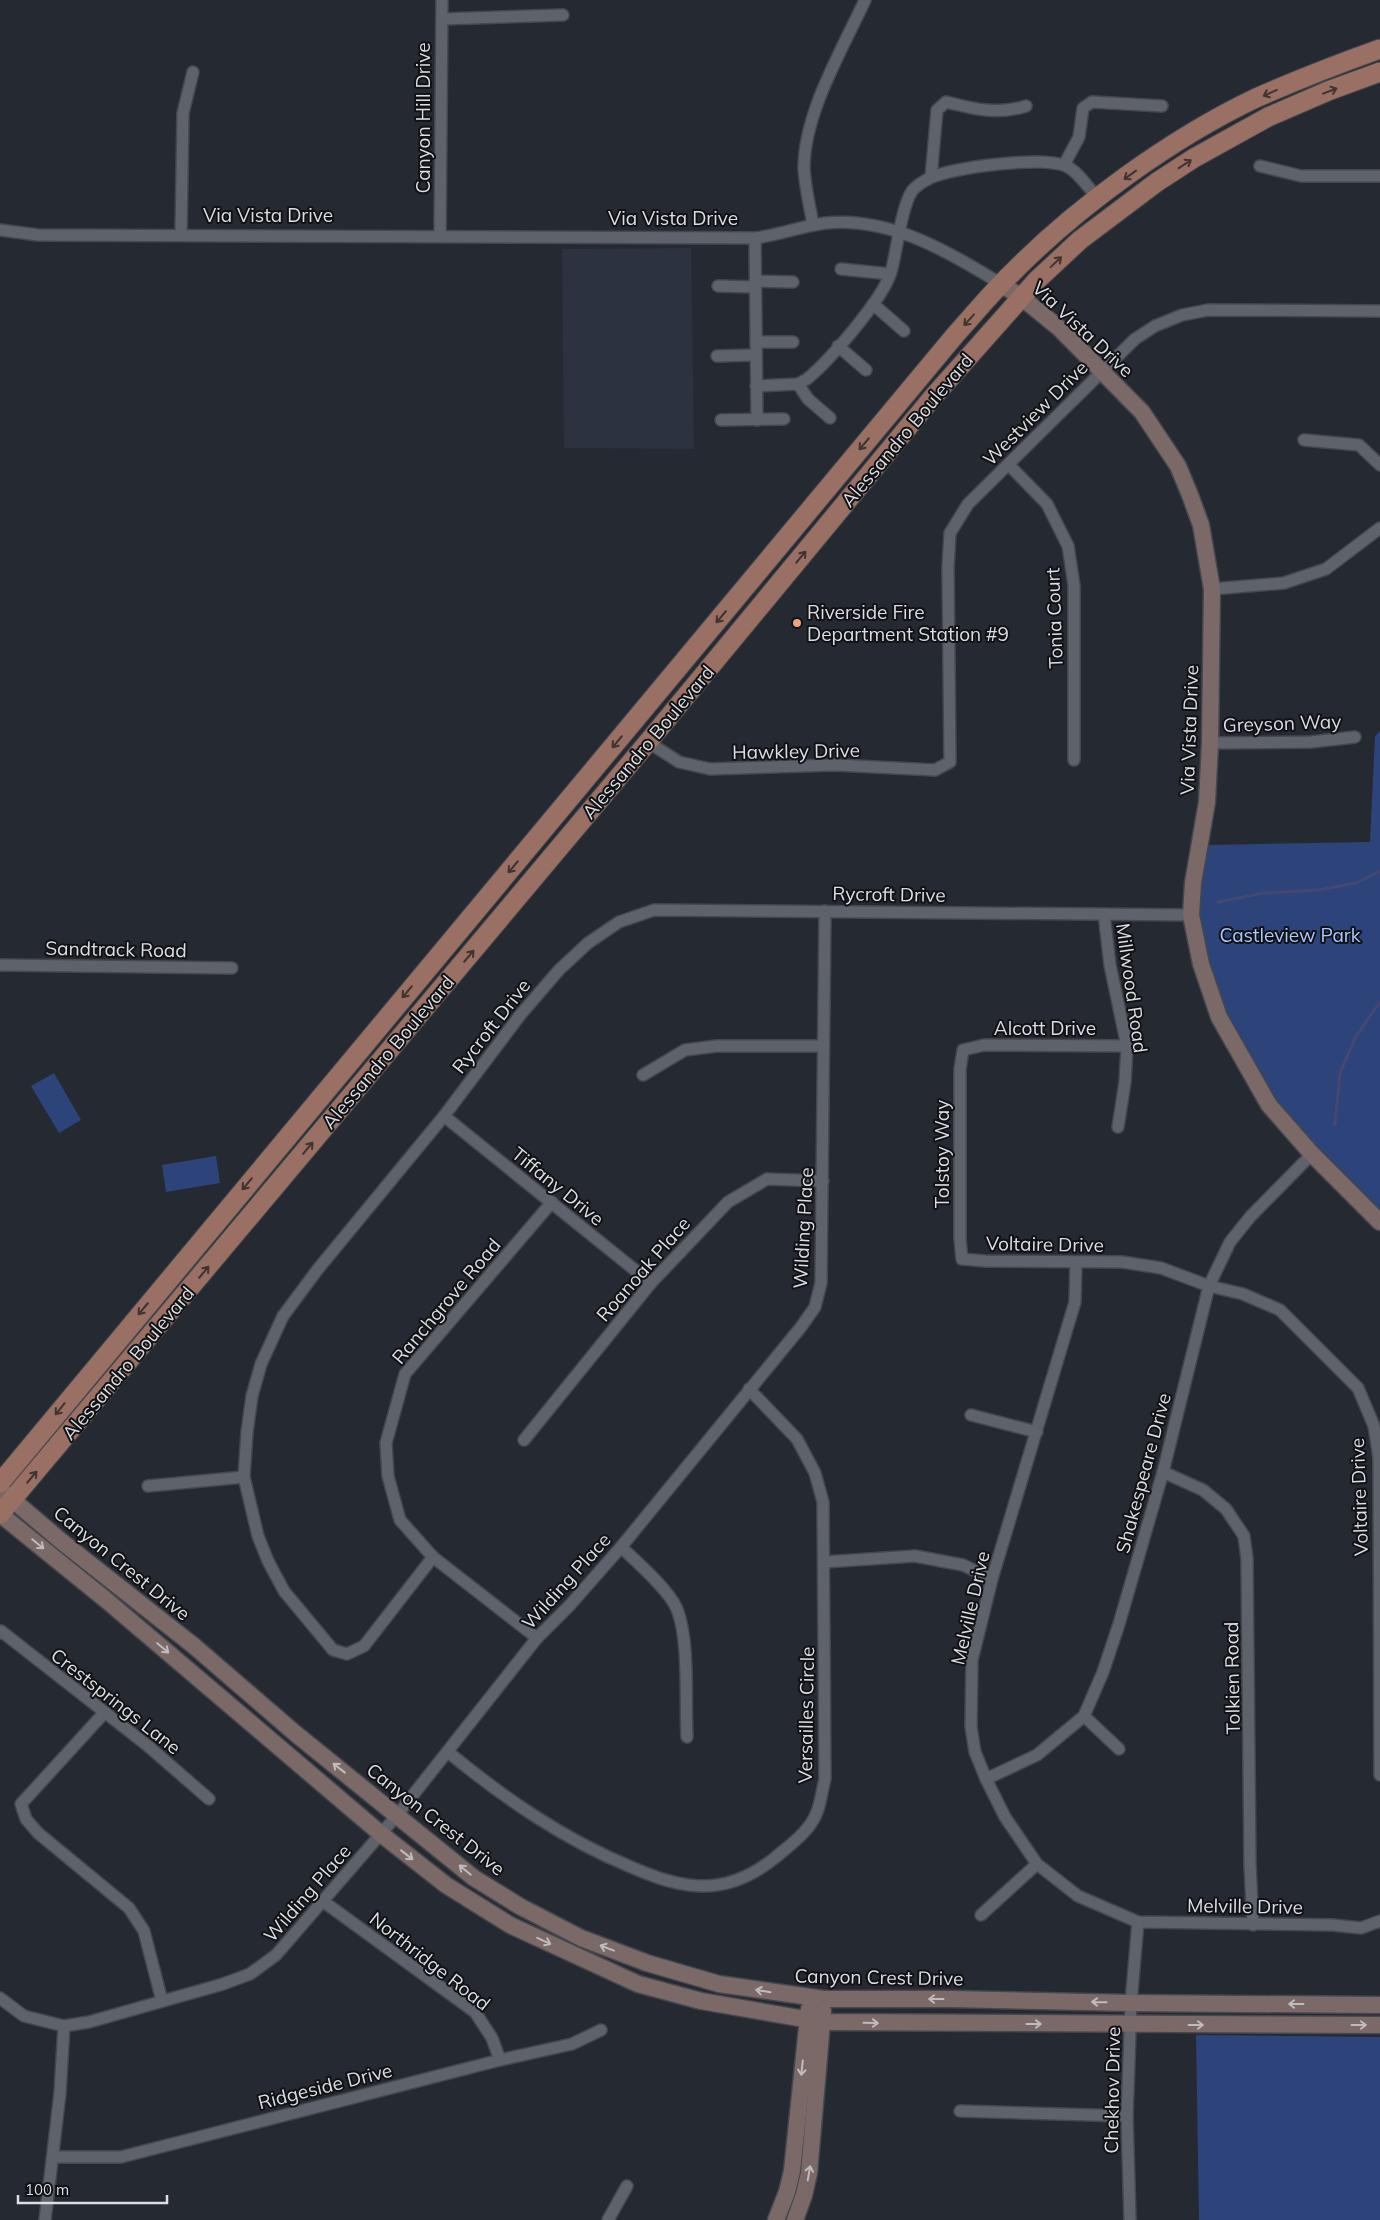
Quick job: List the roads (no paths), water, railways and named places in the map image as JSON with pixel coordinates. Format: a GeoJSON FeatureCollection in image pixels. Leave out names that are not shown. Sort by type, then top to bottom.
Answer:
{"type":"FeatureCollection","features":[{"type":"Feature","properties":{"kind":"main road","name":"Alessandro Boulevard"},"geometry":{"type":"LineString","coordinates":[[0,1482],[903,398],[1001,284],[1045,242],[1098,198],[1185,138],[1254,99],[1319,71],[1380,49]]}},
{"type":"Feature","properties":{"kind":"main road","name":"Alessandro Boulevard"},"geometry":{"type":"LineString","coordinates":[[3,1506],[648,742],[933,397],[1021,297],[1080,240],[1157,182],[1194,158],[1268,118],[1328,91],[1380,72]]}},
{"type":"Feature","properties":{"kind":"main road","name":"Via Vista Drive"},"geometry":{"type":"LineString","coordinates":[[1001,284],[1021,297],[1059,328],[1102,370],[1142,412],[1178,466],[1201,525],[1212,588],[1210,743],[1207,802],[1194,883],[1191,915],[1201,964],[1219,1017],[1269,1105],[1312,1154],[1380,1222]]}},
{"type":"Feature","properties":{"kind":"main road","name":"Canyon Crest Drive"},"geometry":{"type":"LineString","coordinates":[[3,1506],[61,1541],[194,1646],[296,1734],[398,1814],[474,1878],[521,1907],[581,1938],[647,1963],[719,1984],[818,1998],[951,1998],[1131,2003],[1380,2005]]}},
{"type":"Feature","properties":{"kind":"main road","name":"Canyon Crest Drive"},"geometry":{"type":"LineString","coordinates":[[3,1506],[105,1599],[381,1834],[446,1885],[510,1925],[638,1984],[701,2001],[815,2021],[1130,2025],[1380,2025]]}},
{"type":"Feature","properties":{"kind":"main road"},"geometry":{"type":"LineString","coordinates":[[776,2220],[787,2192],[792,2171],[818,1998]]}},
{"type":"Feature","properties":{"kind":"main road"},"geometry":{"type":"LineString","coordinates":[[795,2220],[809,2173],[815,2021]]}},
{"type":"Feature","properties":{"kind":"street","name":"Canyon Hill Drive"},"geometry":{"type":"LineString","coordinates":[[440,236],[442,0]]}},
{"type":"Feature","properties":{"kind":"street"},"geometry":{"type":"LineString","coordinates":[[814,225],[804,170],[806,139],[819,101],[864,0]]}},
{"type":"Feature","properties":{"kind":"street"},"geometry":{"type":"LineString","coordinates":[[442,19],[563,15]]}},
{"type":"Feature","properties":{"kind":"street"},"geometry":{"type":"LineString","coordinates":[[181,235],[183,113],[192,72]]}},
{"type":"Feature","properties":{"kind":"street"},"geometry":{"type":"LineString","coordinates":[[931,177],[937,110],[946,102],[979,111],[1011,111],[1026,106]]}},
{"type":"Feature","properties":{"kind":"street"},"geometry":{"type":"LineString","coordinates":[[1064,165],[1079,137],[1083,108],[1092,102],[1162,106]]}},
{"type":"Feature","properties":{"kind":"street"},"geometry":{"type":"LineString","coordinates":[[756,386],[798,384],[813,374],[838,346],[884,290],[912,192],[918,185],[931,177],[1018,162],[1064,165],[1073,170],[1098,198]]}},
{"type":"Feature","properties":{"kind":"street"},"geometry":{"type":"LineString","coordinates":[[1260,166],[1301,176],[1380,176]]}},
{"type":"Feature","properties":{"kind":"street","name":"Via Vista Drive"},"geometry":{"type":"LineString","coordinates":[[0,230],[38,235],[755,238],[786,233],[814,225],[844,222],[864,223],[889,228],[932,245],[1001,284]]}},
{"type":"Feature","properties":{"kind":"street"},"geometry":{"type":"LineString","coordinates":[[755,238],[757,420]]}},
{"type":"Feature","properties":{"kind":"street"},"geometry":{"type":"LineString","coordinates":[[841,269],[890,274]]}},
{"type":"Feature","properties":{"kind":"street"},"geometry":{"type":"LineString","coordinates":[[718,286],[793,282]]}},
{"type":"Feature","properties":{"kind":"street"},"geometry":{"type":"LineString","coordinates":[[873,304],[904,331]]}},
{"type":"Feature","properties":{"kind":"street","name":"Westview Drive"},"geometry":{"type":"LineString","coordinates":[[950,762],[948,567],[950,533],[968,504],[1102,370],[1135,339],[1155,326],[1182,315],[1208,310],[1380,311]]}},
{"type":"Feature","properties":{"kind":"street"},"geometry":{"type":"LineString","coordinates":[[756,342],[793,342]]}},
{"type":"Feature","properties":{"kind":"street"},"geometry":{"type":"LineString","coordinates":[[838,346],[866,370]]}},
{"type":"Feature","properties":{"kind":"street"},"geometry":{"type":"LineString","coordinates":[[717,356],[756,355]]}},
{"type":"Feature","properties":{"kind":"street"},"geometry":{"type":"LineString","coordinates":[[798,384],[808,399],[830,418]]}},
{"type":"Feature","properties":{"kind":"street"},"geometry":{"type":"LineString","coordinates":[[721,420],[784,419]]}},
{"type":"Feature","properties":{"kind":"street"},"geometry":{"type":"LineString","coordinates":[[1304,440],[1359,445],[1380,465]]}},
{"type":"Feature","properties":{"kind":"street","name":"Tonia Court"},"geometry":{"type":"LineString","coordinates":[[1009,465],[1047,504],[1068,546],[1074,585],[1074,760]]}},
{"type":"Feature","properties":{"kind":"street"},"geometry":{"type":"LineString","coordinates":[[1212,588],[1284,583],[1326,569],[1380,528]]}},
{"type":"Feature","properties":{"kind":"street","name":"Greyson Way"},"geometry":{"type":"LineString","coordinates":[[1210,743],[1311,742],[1355,737]]}},
{"type":"Feature","properties":{"kind":"street","name":"Hawkley Drive"},"geometry":{"type":"LineString","coordinates":[[648,742],[679,762],[710,770],[835,766],[936,770],[950,762]]}},
{"type":"Feature","properties":{"kind":"street","name":"Rycroft Drive"},"geometry":{"type":"LineString","coordinates":[[434,1557],[364,1646],[347,1654],[333,1650],[284,1591],[268,1561],[258,1536],[244,1477],[252,1396],[261,1364],[283,1316],[318,1269],[444,1116],[521,1014],[559,970],[588,943],[619,922],[654,910],[825,910],[1191,915]]}},
{"type":"Feature","properties":{"kind":"street","name":"Wilding Place"},"geometry":{"type":"LineString","coordinates":[[0,1998],[24,2016],[64,2026],[89,2022],[250,1974],[276,1955],[324,1902],[398,1814],[537,1638],[570,1605],[621,1547],[801,1327],[815,1307],[821,1283],[825,910]]}},
{"type":"Feature","properties":{"kind":"street","name":"Millwood Road"},"geometry":{"type":"LineString","coordinates":[[1104,914],[1110,965],[1127,1046],[1118,1127]]}},
{"type":"Feature","properties":{"kind":"street","name":"Sandtrack Road"},"geometry":{"type":"LineString","coordinates":[[0,964],[232,968]]}},
{"type":"Feature","properties":{"kind":"street","name":"Alcott Drive"},"geometry":{"type":"LineString","coordinates":[[963,1050],[984,1045],[1127,1046]]}},
{"type":"Feature","properties":{"kind":"street"},"geometry":{"type":"LineString","coordinates":[[643,1075],[685,1050],[717,1046],[823,1046]]}},
{"type":"Feature","properties":{"kind":"street","name":"Tolstoy Way"},"geometry":{"type":"LineString","coordinates":[[962,1258],[960,1239],[960,1069],[963,1050]]}},
{"type":"Feature","properties":{"kind":"street","name":"Tiffany Drive"},"geometry":{"type":"LineString","coordinates":[[444,1116],[650,1283]]}},
{"type":"Feature","properties":{"kind":"street","name":"Shakespeare Drive"},"geometry":{"type":"LineString","coordinates":[[986,1779],[1037,1754],[1084,1716],[1103,1672],[1119,1624],[1163,1472],[1209,1286],[1230,1242],[1250,1217],[1312,1154]]}},
{"type":"Feature","properties":{"kind":"street","name":"Roanoak Place"},"geometry":{"type":"LineString","coordinates":[[524,1440],[650,1283],[728,1202],[767,1180],[823,1181]]}},
{"type":"Feature","properties":{"kind":"street","name":"Ranchgrove Road"},"geometry":{"type":"LineString","coordinates":[[537,1638],[434,1557],[400,1520],[388,1476],[386,1443],[405,1374],[552,1202]]}},
{"type":"Feature","properties":{"kind":"street","name":"Voltaire Drive"},"geometry":{"type":"LineString","coordinates":[[962,1258],[1122,1262],[1161,1268],[1209,1286],[1243,1294],[1280,1310],[1358,1388],[1371,1418],[1379,1458],[1380,1774]]}},
{"type":"Feature","properties":{"kind":"street","name":"Melville Drive"},"geometry":{"type":"LineString","coordinates":[[1076,1262],[1075,1302],[992,1579],[972,1660],[971,1727],[975,1752],[986,1779],[1004,1817],[1037,1864],[1078,1896],[1138,1922],[1333,1925],[1361,1928],[1380,1920]]}},
{"type":"Feature","properties":{"kind":"street","name":"Versailles Circle"},"geometry":{"type":"LineString","coordinates":[[448,1752],[497,1792],[568,1837],[652,1876],[678,1883],[705,1886],[737,1881],[754,1873],[800,1836],[817,1813],[825,1779],[823,1502],[815,1473],[797,1439],[749,1389]]}},
{"type":"Feature","properties":{"kind":"street"},"geometry":{"type":"LineString","coordinates":[[971,1415],[1037,1432]]}},
{"type":"Feature","properties":{"kind":"street","name":"Tolkien Road"},"geometry":{"type":"LineString","coordinates":[[1163,1472],[1203,1490],[1226,1509],[1244,1536],[1247,1569],[1250,1865],[1253,1924]]}},
{"type":"Feature","properties":{"kind":"street"},"geometry":{"type":"LineString","coordinates":[[148,1486],[244,1477]]}},
{"type":"Feature","properties":{"kind":"street"},"geometry":{"type":"LineString","coordinates":[[621,1547],[659,1585],[676,1606],[684,1638],[687,1738]]}},
{"type":"Feature","properties":{"kind":"street"},"geometry":{"type":"LineString","coordinates":[[824,1562],[915,1556],[963,1565],[992,1579]]}},
{"type":"Feature","properties":{"kind":"street","name":"Crestsprings Lane"},"geometry":{"type":"LineString","coordinates":[[1,1632],[148,1746],[209,1799]]}},
{"type":"Feature","properties":{"kind":"street"},"geometry":{"type":"LineString","coordinates":[[105,1712],[22,1804],[26,1819],[38,1833],[128,1908],[144,1931],[162,2001]]}},
{"type":"Feature","properties":{"kind":"street"},"geometry":{"type":"LineString","coordinates":[[1084,1716],[1119,1749]]}},
{"type":"Feature","properties":{"kind":"street"},"geometry":{"type":"LineString","coordinates":[[981,1915],[1037,1864]]}},
{"type":"Feature","properties":{"kind":"street","name":"Northridge Road"},"geometry":{"type":"LineString","coordinates":[[324,1902],[475,2012],[492,2038],[500,2060]]}},
{"type":"Feature","properties":{"kind":"street","name":"Chekhov Drive"},"geometry":{"type":"LineString","coordinates":[[1130,2220],[1127,2116],[1131,2003],[1138,1922]]}},
{"type":"Feature","properties":{"kind":"street"},"geometry":{"type":"LineString","coordinates":[[45,2220],[54,2157],[64,2026]]}},
{"type":"Feature","properties":{"kind":"street","name":"Ridgeside Drive"},"geometry":{"type":"LineString","coordinates":[[54,2157],[121,2157],[500,2060],[572,2044],[601,2030]]}},
{"type":"Feature","properties":{"kind":"street"},"geometry":{"type":"LineString","coordinates":[[960,2111],[1127,2116]]}},
{"type":"Feature","properties":{"kind":"street"},"geometry":{"type":"LineString","coordinates":[[608,2220],[627,2186]]}},
{"type":"Feature","properties":{"kind":"waterway"},"geometry":{"type":"LineString","coordinates":[[1218,902],[1264,893],[1318,890],[1356,883],[1380,871]]}},
{"type":"Feature","properties":{"kind":"waterway"},"geometry":{"type":"LineString","coordinates":[[1335,1125],[1340,1073],[1356,1036],[1380,1002]]}},
{"type":"Feature","properties":{"kind":"place","name":"Riverside Fire Department Station #9"},"geometry":{"type":"Point","coordinates":[797,623]}},
{"type":"Feature","properties":{"kind":"park label","name":"Castleview Park"},"geometry":{"type":"Point","coordinates":[1290,935]}}]}
